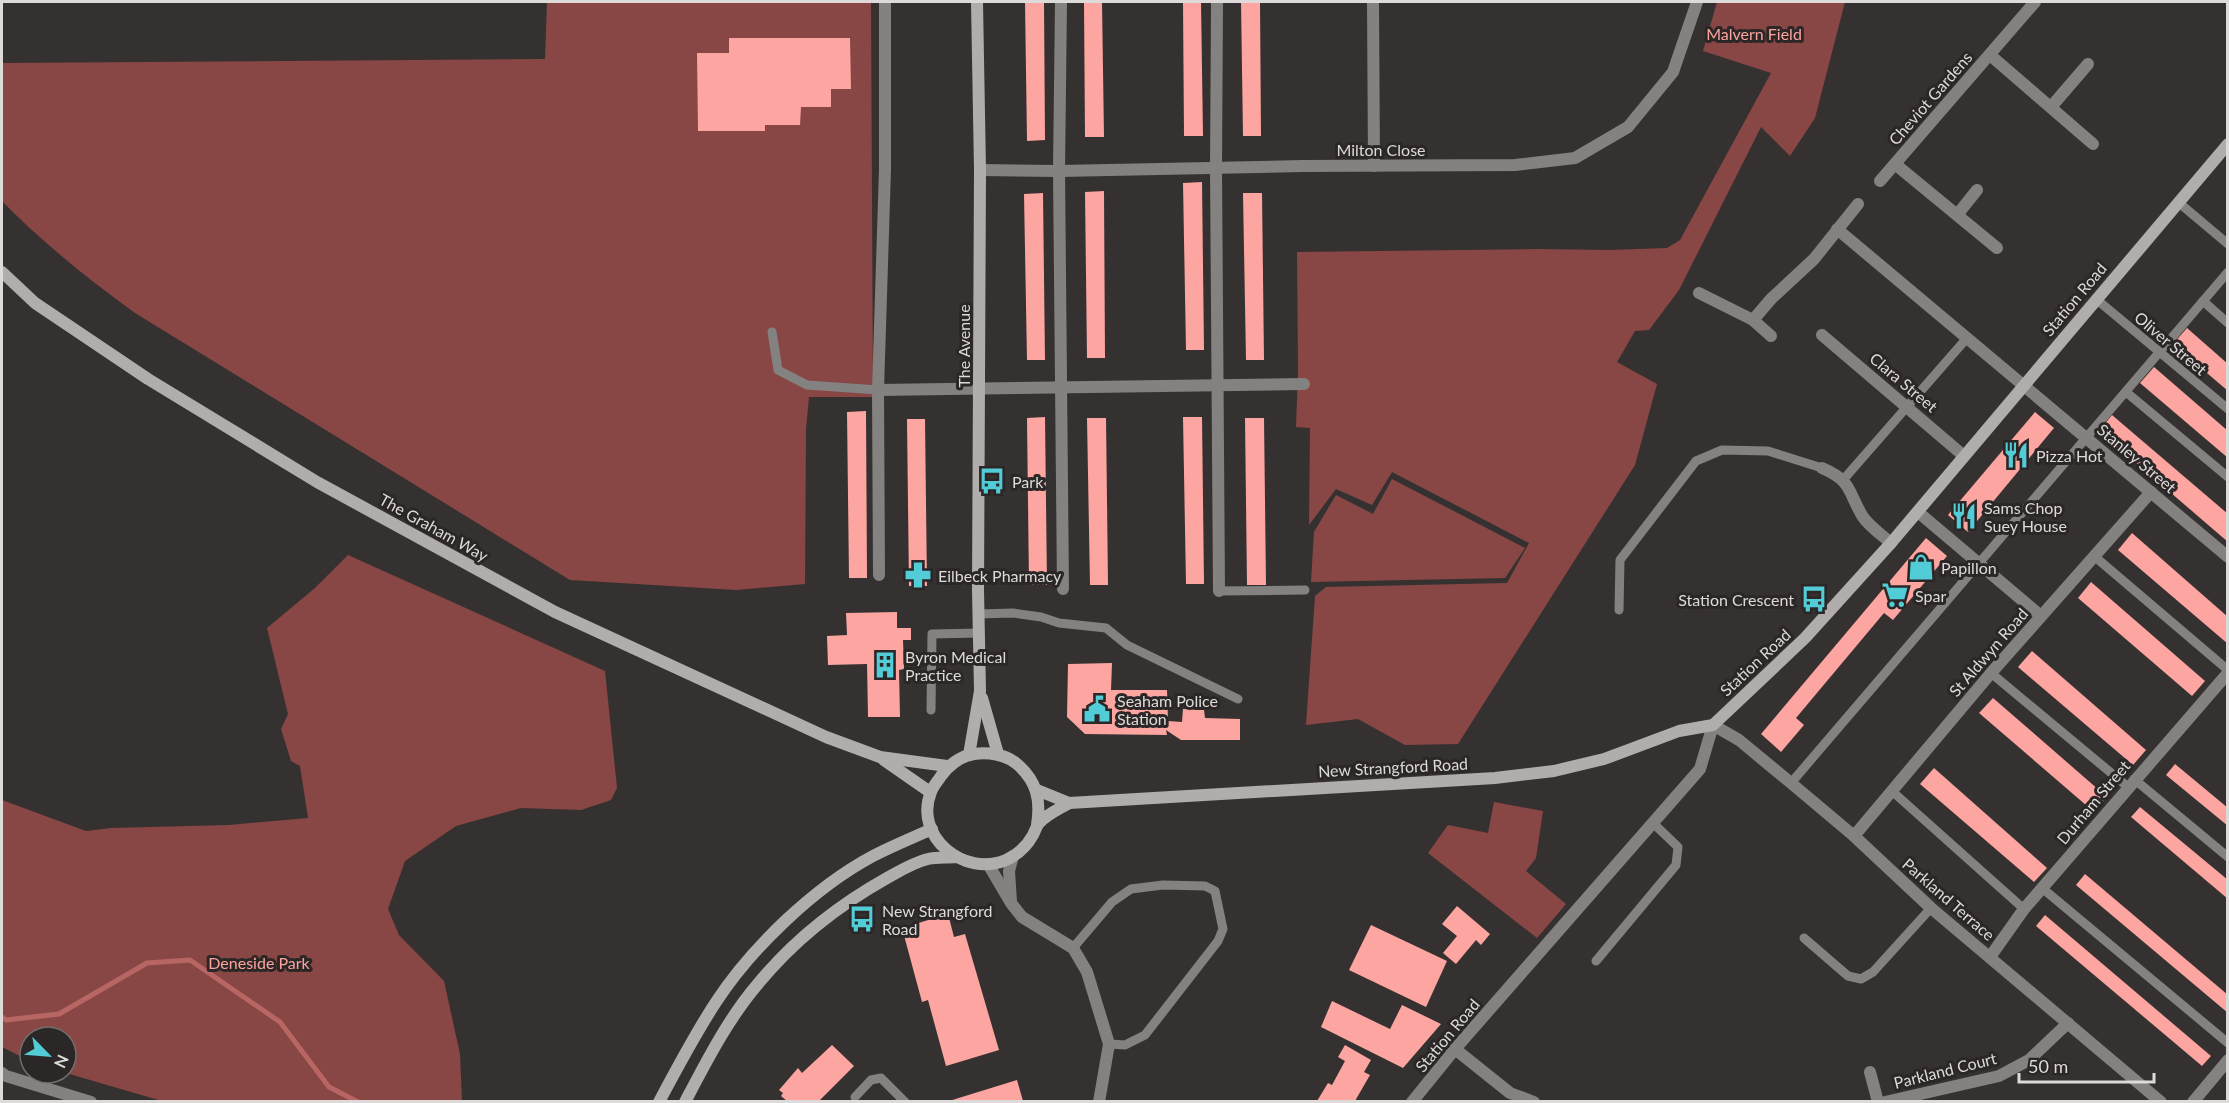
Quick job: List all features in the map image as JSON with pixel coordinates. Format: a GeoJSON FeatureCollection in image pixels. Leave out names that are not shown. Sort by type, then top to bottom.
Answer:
{"type":"FeatureCollection","features":[{"type":"Feature","properties":{"kind":"main road","name":"The Avenue"},"geometry":{"type":"LineString","coordinates":[[969,755],[980,691],[978,614],[980,170],[977,2]]}},
{"type":"Feature","properties":{"kind":"main road","name":"Station Road"},"geometry":{"type":"LineString","coordinates":[[1713,725],[1805,638],[1891,543],[2228,144]]}},
{"type":"Feature","properties":{"kind":"main road","name":"The Graham Way"},"geometry":{"type":"LineString","coordinates":[[2,273],[35,303],[148,379],[317,482],[555,612],[826,737],[880,757],[947,766]]}},
{"type":"Feature","properties":{"kind":"main road","name":"The Avenue"},"geometry":{"type":"LineString","coordinates":[[980,691],[998,754]]}},
{"type":"Feature","properties":{"kind":"main road","name":"New Strangford Road"},"geometry":{"type":"LineString","coordinates":[[1036,790],[1069,803],[1495,778],[1554,771],[1604,759],[1679,731],[1713,725]]}},
{"type":"Feature","properties":{"kind":"main road"},"geometry":{"type":"LineString","coordinates":[[998,754],[1014,762],[1028,774],[1036,790],[1040,807],[1037,825],[1028,844],[1005,861],[988,864],[971,863],[956,857],[943,847],[932,830],[928,811],[930,792],[947,766],[969,755],[998,754]]}},
{"type":"Feature","properties":{"kind":"main road","name":"The Graham Way"},"geometry":{"type":"LineString","coordinates":[[880,757],[930,792]]}},
{"type":"Feature","properties":{"kind":"main road","name":"New Strangford Road"},"geometry":{"type":"LineString","coordinates":[[1037,825],[1069,803]]}},
{"type":"Feature","properties":{"kind":"main road"},"geometry":{"type":"LineString","coordinates":[[659,1101],[717,1001],[751,957],[791,915],[872,856],[932,830]]}},
{"type":"Feature","properties":{"kind":"main road"},"geometry":{"type":"LineString","coordinates":[[685,1101],[708,1059],[755,986],[790,948],[858,894],[928,859],[956,857]]}},
{"type":"Feature","properties":{"kind":"street"},"geometry":{"type":"LineString","coordinates":[[879,575],[878,390],[885,169],[885,2]]}},
{"type":"Feature","properties":{"kind":"street"},"geometry":{"type":"LineString","coordinates":[[1061,2],[1059,171],[1063,589]]}},
{"type":"Feature","properties":{"kind":"street"},"geometry":{"type":"LineString","coordinates":[[1217,2],[1219,591]]}},
{"type":"Feature","properties":{"kind":"street"},"geometry":{"type":"LineString","coordinates":[[1373,2],[1374,166]]}},
{"type":"Feature","properties":{"kind":"street","name":"Milton Close"},"geometry":{"type":"LineString","coordinates":[[980,170],[1515,165],[1575,158],[1628,127],[1673,72],[1697,2]]}},
{"type":"Feature","properties":{"kind":"street","name":"Cheviot Gardens"},"geometry":{"type":"LineString","coordinates":[[1880,181],[1990,55],[2032,3]]}},
{"type":"Feature","properties":{"kind":"street","name":"Cheviot Gardens"},"geometry":{"type":"LineString","coordinates":[[1990,55],[2093,144]]}},
{"type":"Feature","properties":{"kind":"street"},"geometry":{"type":"LineString","coordinates":[[2051,107],[2088,64]]}},
{"type":"Feature","properties":{"kind":"street","name":"Cheviot Gardens"},"geometry":{"type":"LineString","coordinates":[[1895,164],[1997,248]]}},
{"type":"Feature","properties":{"kind":"street"},"geometry":{"type":"LineString","coordinates":[[1957,215],[1977,190]]}},
{"type":"Feature","properties":{"kind":"street"},"geometry":{"type":"LineString","coordinates":[[1753,320],[1771,299],[1814,259],[1858,204]]}},
{"type":"Feature","properties":{"kind":"street","name":"Stanley Street"},"geometry":{"type":"LineString","coordinates":[[1837,229],[2228,557]]}},
{"type":"Feature","properties":{"kind":"street"},"geometry":{"type":"LineString","coordinates":[[1698,293],[1753,320],[1771,336]]}},
{"type":"Feature","properties":{"kind":"street","name":"Clara Street"},"geometry":{"type":"LineString","coordinates":[[1822,334],[1964,456]]}},
{"type":"Feature","properties":{"kind":"street"},"geometry":{"type":"LineString","coordinates":[[878,390],[1305,384]]}},
{"type":"Feature","properties":{"kind":"street"},"geometry":{"type":"LineString","coordinates":[[1822,468],[1843,480],[1851,491],[1864,519],[1891,543]]}},
{"type":"Feature","properties":{"kind":"street","name":"St Aldwyn Road"},"geometry":{"type":"LineString","coordinates":[[1854,837],[1991,673],[2151,492]]}},
{"type":"Feature","properties":{"kind":"street"},"geometry":{"type":"LineString","coordinates":[[1918,512],[2041,616]]}},
{"type":"Feature","properties":{"kind":"street","name":"Durham Street"},"geometry":{"type":"LineString","coordinates":[[1990,957],[2024,909],[2228,671]]}},
{"type":"Feature","properties":{"kind":"street","name":"Parkland Terrace"},"geometry":{"type":"LineString","coordinates":[[1713,725],[1739,740],[1791,783],[1932,908],[2161,1101]]}},
{"type":"Feature","properties":{"kind":"street","name":"Station Road"},"geometry":{"type":"LineString","coordinates":[[1412,1101],[1455,1048],[1700,769],[1713,725]]}},
{"type":"Feature","properties":{"kind":"street"},"geometry":{"type":"LineString","coordinates":[[1011,903],[1009,871],[1013,856]]}},
{"type":"Feature","properties":{"kind":"street"},"geometry":{"type":"LineString","coordinates":[[988,864],[1022,917],[1073,948],[1088,972],[1109,1044],[1099,1101]]}},
{"type":"Feature","properties":{"kind":"street","name":"Parkland Court"},"geometry":{"type":"LineString","coordinates":[[1886,1101],[1999,1077],[2029,1060],[2067,1023]]}},
{"type":"Feature","properties":{"kind":"street"},"geometry":{"type":"LineString","coordinates":[[1455,1048],[1510,1093],[1534,1101]]}},
{"type":"Feature","properties":{"kind":"street"},"geometry":{"type":"LineString","coordinates":[[2193,1101],[2228,1060]]}},
{"type":"Feature","properties":{"kind":"street","name":"Parkland Court"},"geometry":{"type":"LineString","coordinates":[[1870,1072],[1878,1101]]}},
{"type":"Feature","properties":{"kind":"street"},"geometry":{"type":"LineString","coordinates":[[2,1073],[91,1101]]}},
{"type":"Feature","properties":{"kind":"lane"},"geometry":{"type":"LineString","coordinates":[[2178,202],[2228,244]]}},
{"type":"Feature","properties":{"kind":"lane"},"geometry":{"type":"LineString","coordinates":[[1791,783],[2228,272]]}},
{"type":"Feature","properties":{"kind":"lane","name":"Oliver Street"},"geometry":{"type":"LineString","coordinates":[[2096,299],[2228,409]]}},
{"type":"Feature","properties":{"kind":"lane"},"geometry":{"type":"LineString","coordinates":[[2203,302],[2228,323]]}},
{"type":"Feature","properties":{"kind":"lane"},"geometry":{"type":"LineString","coordinates":[[772,332],[778,370],[807,385],[878,390]]}},
{"type":"Feature","properties":{"kind":"lane"},"geometry":{"type":"LineString","coordinates":[[1843,480],[1967,338]]}},
{"type":"Feature","properties":{"kind":"lane"},"geometry":{"type":"LineString","coordinates":[[2126,392],[2228,477]]}},
{"type":"Feature","properties":{"kind":"lane"},"geometry":{"type":"LineString","coordinates":[[1619,610],[1620,560],[1696,461],[1722,450],[1768,451],[1822,468]]}},
{"type":"Feature","properties":{"kind":"lane"},"geometry":{"type":"LineString","coordinates":[[2094,556],[2228,671]]}},
{"type":"Feature","properties":{"kind":"lane"},"geometry":{"type":"LineString","coordinates":[[1219,591],[1305,590]]}},
{"type":"Feature","properties":{"kind":"lane"},"geometry":{"type":"LineString","coordinates":[[978,614],[1013,613],[1041,617],[1059,623],[1106,628],[1127,645],[1238,699]]}},
{"type":"Feature","properties":{"kind":"lane"},"geometry":{"type":"LineString","coordinates":[[931,710],[932,634],[979,633]]}},
{"type":"Feature","properties":{"kind":"lane"},"geometry":{"type":"LineString","coordinates":[[1991,673],[2228,857]]}},
{"type":"Feature","properties":{"kind":"lane"},"geometry":{"type":"LineString","coordinates":[[1893,792],[2024,909]]}},
{"type":"Feature","properties":{"kind":"lane"},"geometry":{"type":"LineString","coordinates":[[1596,961],[1676,865],[1678,847],[1653,823]]}},
{"type":"Feature","properties":{"kind":"lane"},"geometry":{"type":"LineString","coordinates":[[1073,948],[1112,902],[1131,889],[1163,885],[1205,886],[1215,891],[1223,929],[1218,941],[1145,1035],[1125,1045],[1109,1044]]}},
{"type":"Feature","properties":{"kind":"lane"},"geometry":{"type":"LineString","coordinates":[[2042,888],[2228,1043]]}},
{"type":"Feature","properties":{"kind":"lane"},"geometry":{"type":"LineString","coordinates":[[1804,938],[1848,976],[1861,979],[1873,972],[1932,908]]}},
{"type":"Feature","properties":{"kind":"lane"},"geometry":{"type":"LineString","coordinates":[[855,1097],[871,1080],[881,1078],[905,1101]]}},
{"type":"Feature","properties":{"kind":"green space"},"geometry":{"type":"Polygon","coordinates":[[[547,2],[871,2],[873,397],[809,397],[806,429],[805,584],[736,590],[570,580],[135,313],[66,260],[2,201],[2,63],[545,59],[547,2]]]}},
{"type":"Feature","properties":{"kind":"green space","name":"Malvern Field"},"geometry":{"type":"Polygon","coordinates":[[[1717,2],[1845,2],[1815,118],[1790,156],[1761,127],[1679,290],[1649,330],[1635,331],[1617,362],[1657,384],[1635,465],[1458,744],[1405,745],[1358,719],[1306,725],[1315,596],[1326,587],[1507,583],[1529,543],[1392,472],[1372,505],[1336,489],[1309,525],[1310,428],[1296,427],[1297,252],[1667,248],[1680,240],[1771,73],[1703,51],[1717,2]]]}},
{"type":"Feature","properties":{"kind":"green space"},"geometry":{"type":"Polygon","coordinates":[[[1392,479],[1525,548],[1505,578],[1311,582],[1314,532],[1336,495],[1373,514],[1392,479]]]}},
{"type":"Feature","properties":{"kind":"green space","name":"Deneside Park"},"geometry":{"type":"Polygon","coordinates":[[[348,555],[605,671],[617,788],[611,800],[581,810],[521,808],[456,826],[405,861],[388,909],[399,935],[444,981],[460,1054],[462,1101],[162,1101],[78,1076],[78,1025],[18,1025],[18,1055],[2,1047],[2,800],[86,831],[111,828],[229,825],[308,818],[300,766],[291,761],[281,729],[288,714],[267,628],[315,588],[348,555]]]}},
{"type":"Feature","properties":{"kind":"green space"},"geometry":{"type":"Polygon","coordinates":[[[1494,802],[1543,811],[1536,858],[1526,871],[1566,904],[1537,938],[1428,853],[1448,825],[1488,833],[1494,802]]]}},
{"type":"Feature","properties":{"kind":"building"},"geometry":{"type":"Polygon","coordinates":[[[1025,2],[1044,2],[1045,140],[1027,141],[1025,2]]]}},
{"type":"Feature","properties":{"kind":"building"},"geometry":{"type":"Polygon","coordinates":[[[1084,2],[1102,2],[1104,137],[1085,137],[1084,2]]]}},
{"type":"Feature","properties":{"kind":"building"},"geometry":{"type":"Polygon","coordinates":[[[1183,2],[1201,2],[1203,136],[1184,136],[1183,2]]]}},
{"type":"Feature","properties":{"kind":"building"},"geometry":{"type":"Polygon","coordinates":[[[1241,2],[1260,2],[1261,136],[1243,136],[1241,2]]]}},
{"type":"Feature","properties":{"kind":"building"},"geometry":{"type":"Polygon","coordinates":[[[729,38],[850,38],[851,89],[831,89],[831,107],[801,107],[800,125],[765,125],[765,131],[698,131],[697,53],[729,53],[729,38]]]}},
{"type":"Feature","properties":{"kind":"building"},"geometry":{"type":"Polygon","coordinates":[[[1202,182],[1204,350],[1186,350],[1183,183],[1202,182]]]}},
{"type":"Feature","properties":{"kind":"building"},"geometry":{"type":"Polygon","coordinates":[[[1104,191],[1105,358],[1087,358],[1085,192],[1104,191]]]}},
{"type":"Feature","properties":{"kind":"building"},"geometry":{"type":"Polygon","coordinates":[[[1043,193],[1045,360],[1027,360],[1024,194],[1043,193]]]}},
{"type":"Feature","properties":{"kind":"building"},"geometry":{"type":"Polygon","coordinates":[[[1243,193],[1262,193],[1264,360],[1246,360],[1243,193]]]}},
{"type":"Feature","properties":{"kind":"building"},"geometry":{"type":"Polygon","coordinates":[[[2187,328],[2228,364],[2228,391],[2173,344],[2187,328]]]}},
{"type":"Feature","properties":{"kind":"building"},"geometry":{"type":"Polygon","coordinates":[[[2154,367],[2228,431],[2228,458],[2140,383],[2154,367]]]}},
{"type":"Feature","properties":{"kind":"building"},"geometry":{"type":"Polygon","coordinates":[[[866,411],[867,578],[849,578],[847,412],[866,411]]]}},
{"type":"Feature","properties":{"kind":"building"},"geometry":{"type":"Polygon","coordinates":[[[2035,412],[2054,428],[1968,532],[1948,515],[2035,412]]]}},
{"type":"Feature","properties":{"kind":"building"},"geometry":{"type":"Polygon","coordinates":[[[2112,415],[2228,514],[2228,542],[2099,431],[2112,415]]]}},
{"type":"Feature","properties":{"kind":"building"},"geometry":{"type":"Polygon","coordinates":[[[1045,417],[1047,585],[1029,585],[1027,418],[1045,417]]]}},
{"type":"Feature","properties":{"kind":"building"},"geometry":{"type":"Polygon","coordinates":[[[1183,417],[1202,417],[1204,584],[1186,584],[1183,417]]]}},
{"type":"Feature","properties":{"kind":"building"},"geometry":{"type":"Polygon","coordinates":[[[1087,418],[1106,418],[1108,585],[1090,585],[1087,418]]]}},
{"type":"Feature","properties":{"kind":"building"},"geometry":{"type":"Polygon","coordinates":[[[1245,418],[1264,418],[1266,585],[1247,585],[1245,418]]]}},
{"type":"Feature","properties":{"kind":"building"},"geometry":{"type":"Polygon","coordinates":[[[907,419],[925,419],[927,586],[909,586],[907,419]]]}},
{"type":"Feature","properties":{"kind":"building"},"geometry":{"type":"Polygon","coordinates":[[[2132,533],[2228,617],[2228,644],[2118,550],[2132,533]]]}},
{"type":"Feature","properties":{"kind":"building"},"geometry":{"type":"Polygon","coordinates":[[[1926,538],[1947,556],[1893,620],[1884,613],[1796,718],[1804,725],[1781,752],[1761,734],[1926,538]]]}},
{"type":"Feature","properties":{"kind":"building"},"geometry":{"type":"Polygon","coordinates":[[[2091,582],[2205,681],[2192,696],[2078,598],[2091,582]]]}},
{"type":"Feature","properties":{"kind":"building","name":"Byron Medical Practice"},"geometry":{"type":"Polygon","coordinates":[[[897,612],[897,628],[911,628],[911,640],[903,640],[904,669],[899,670],[900,717],[868,717],[867,664],[828,665],[827,636],[847,635],[846,613],[897,612]]]}},
{"type":"Feature","properties":{"kind":"building"},"geometry":{"type":"Polygon","coordinates":[[[2032,651],[2146,750],[2133,765],[2018,667],[2032,651]]]}},
{"type":"Feature","properties":{"kind":"building"},"geometry":{"type":"Polygon","coordinates":[[[1112,663],[1111,690],[1167,690],[1168,721],[1182,722],[1183,709],[1204,710],[1205,718],[1240,719],[1240,740],[1181,740],[1166,730],[1167,735],[1085,734],[1067,717],[1068,664],[1112,663]]]}},
{"type":"Feature","properties":{"kind":"building"},"geometry":{"type":"Polygon","coordinates":[[[1993,698],[2107,797],[2094,812],[1979,713],[1993,698]]]}},
{"type":"Feature","properties":{"kind":"building"},"geometry":{"type":"Polygon","coordinates":[[[2175,764],[2228,808],[2228,826],[2166,775],[2175,764]]]}},
{"type":"Feature","properties":{"kind":"building"},"geometry":{"type":"Polygon","coordinates":[[[1934,768],[2047,868],[2034,882],[1920,784],[1934,768]]]}},
{"type":"Feature","properties":{"kind":"building"},"geometry":{"type":"Polygon","coordinates":[[[2140,807],[2228,880],[2228,899],[2131,817],[2140,807]]]}},
{"type":"Feature","properties":{"kind":"building"},"geometry":{"type":"Polygon","coordinates":[[[2085,874],[2228,995],[2228,1013],[2076,885],[2085,874]]]}},
{"type":"Feature","properties":{"kind":"building"},"geometry":{"type":"Polygon","coordinates":[[[1457,906],[1490,934],[1481,945],[1476,940],[1456,964],[1443,953],[1457,936],[1442,924],[1457,906]]]}},
{"type":"Feature","properties":{"kind":"building"},"geometry":{"type":"Polygon","coordinates":[[[948,914],[954,937],[965,934],[999,1050],[946,1066],[928,1000],[922,1002],[902,928],[948,914]]]}},
{"type":"Feature","properties":{"kind":"building"},"geometry":{"type":"Polygon","coordinates":[[[2045,915],[2211,1056],[2202,1066],[2036,926],[2045,915]]]}},
{"type":"Feature","properties":{"kind":"building"},"geometry":{"type":"Polygon","coordinates":[[[1371,925],[1447,961],[1426,1007],[1349,970],[1371,925]]]}},
{"type":"Feature","properties":{"kind":"building"},"geometry":{"type":"Polygon","coordinates":[[[1332,1001],[1390,1029],[1402,1005],[1441,1024],[1403,1068],[1321,1027],[1332,1001]]]}},
{"type":"Feature","properties":{"kind":"building"},"geometry":{"type":"Polygon","coordinates":[[[832,1045],[854,1066],[819,1101],[787,1101],[781,1096],[783,1093],[779,1090],[798,1068],[802,1073],[832,1045]]]}},
{"type":"Feature","properties":{"kind":"building"},"geometry":{"type":"Polygon","coordinates":[[[1345,1045],[1371,1060],[1364,1072],[1370,1075],[1355,1101],[1317,1101],[1328,1083],[1332,1085],[1345,1061],[1338,1057],[1345,1045]]]}},
{"type":"Feature","properties":{"kind":"building"},"geometry":{"type":"Polygon","coordinates":[[[1017,1080],[1023,1101],[949,1101],[1017,1080]]]}},
{"type":"Feature","properties":{"kind":"waterway"},"geometry":{"type":"LineString","coordinates":[[2,1017],[6,1020],[59,1014],[147,963],[190,960],[280,1022],[329,1087],[358,1102]]}},
{"type":"Feature","properties":{"kind":"place","name":"Pizza Hot"},"geometry":{"type":"Point","coordinates":[2016,455]}},
{"type":"Feature","properties":{"kind":"place","name":"Park"},"geometry":{"type":"Point","coordinates":[992,481]}},
{"type":"Feature","properties":{"kind":"place","name":"Sams Chop Suey House"},"geometry":{"type":"Point","coordinates":[1964,516]}},
{"type":"Feature","properties":{"kind":"place","name":"Papillon"},"geometry":{"type":"Point","coordinates":[1921,567]}},
{"type":"Feature","properties":{"kind":"place","name":"Eilbeck Pharmacy"},"geometry":{"type":"Point","coordinates":[918,575]}},
{"type":"Feature","properties":{"kind":"place","name":"Spar"},"geometry":{"type":"Point","coordinates":[1895,595]}},
{"type":"Feature","properties":{"kind":"place","name":"Station Crescent"},"geometry":{"type":"Point","coordinates":[1814,599]}},
{"type":"Feature","properties":{"kind":"place","name":"Byron Medical Practice"},"geometry":{"type":"Point","coordinates":[885,665]}},
{"type":"Feature","properties":{"kind":"place","name":"Seaham Police Station"},"geometry":{"type":"Point","coordinates":[1097,709]}},
{"type":"Feature","properties":{"kind":"place","name":"New Strangford Road"},"geometry":{"type":"Point","coordinates":[862,919]}}]}
